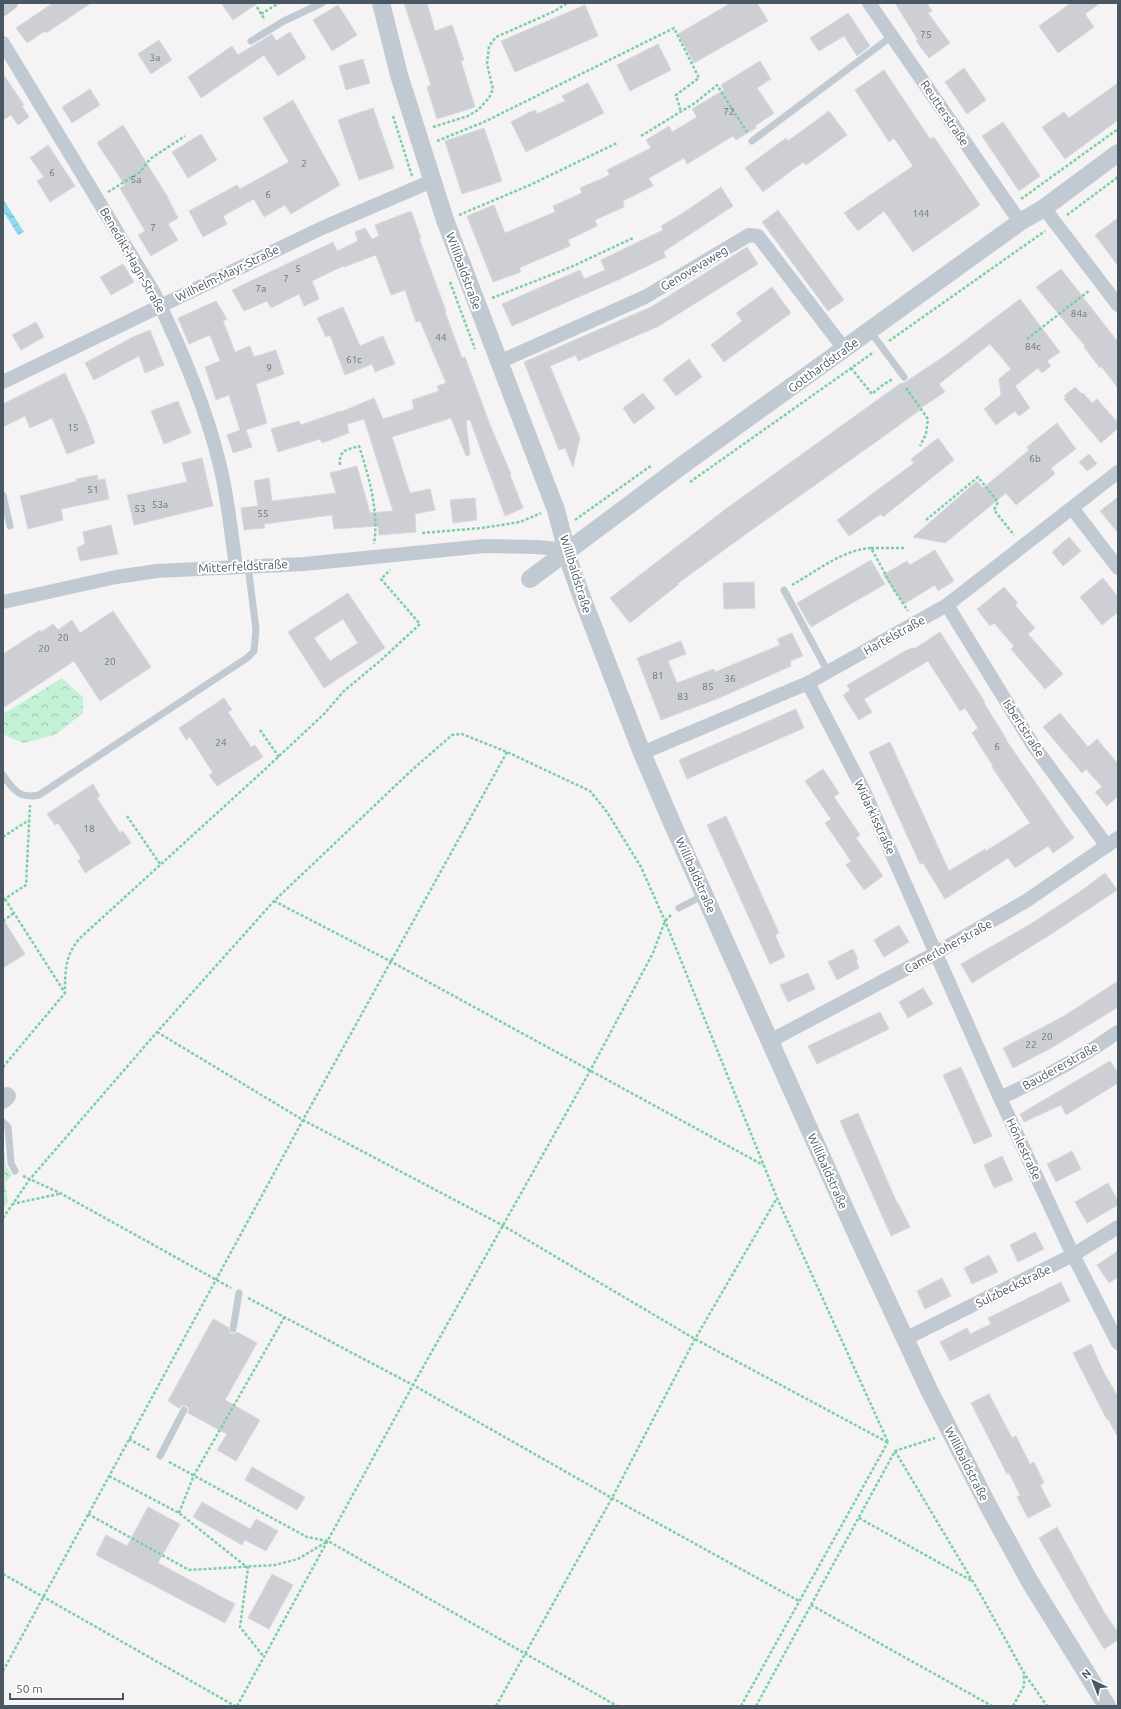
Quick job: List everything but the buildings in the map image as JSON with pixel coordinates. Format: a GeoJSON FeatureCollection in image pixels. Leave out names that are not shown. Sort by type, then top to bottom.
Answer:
{"type":"FeatureCollection","features":[{"type":"Feature","properties":{"kind":"street"},"geometry":{"type":"LineString","coordinates":[[3,9],[11,3]]}},
{"type":"Feature","properties":{"kind":"street","name":"Willibaldstraße"},"geometry":{"type":"LineString","coordinates":[[381,3],[398,75],[445,220],[556,510],[581,595],[642,753],[704,895],[905,1339],[950,1432],[1034,1588],[1107,1706]]}},
{"type":"Feature","properties":{"kind":"street","name":"Reutterstraße"},"geometry":{"type":"LineString","coordinates":[[869,3],[1020,222]]}},
{"type":"Feature","properties":{"kind":"street","name":"Benedikt-Hagn-Straße"},"geometry":{"type":"LineString","coordinates":[[3,43],[160,305],[194,384],[220,467],[242,566]]}},
{"type":"Feature","properties":{"kind":"street","name":"Gotthardstraße"},"geometry":{"type":"LineString","coordinates":[[530,579],[684,464],[845,350],[1020,222],[1044,208],[1118,153]]}},
{"type":"Feature","properties":{"kind":"street","name":"Wilhelm-Mayr-Straße"},"geometry":{"type":"LineString","coordinates":[[3,382],[322,228],[432,181]]}},
{"type":"Feature","properties":{"kind":"street"},"geometry":{"type":"LineString","coordinates":[[1044,208],[1118,305]]}},
{"type":"Feature","properties":{"kind":"street","name":"Genovevaweg"},"geometry":{"type":"LineString","coordinates":[[499,362],[645,297],[749,235],[758,236],[845,350]]}},
{"type":"Feature","properties":{"kind":"street","name":"Hartelstraße"},"geometry":{"type":"LineString","coordinates":[[642,753],[808,683],[947,605],[1118,472]]}},
{"type":"Feature","properties":{"kind":"street"},"geometry":{"type":"LineString","coordinates":[[1072,508],[1118,568]]}},
{"type":"Feature","properties":{"kind":"street","name":"Mitterfeldstraße"},"geometry":{"type":"LineString","coordinates":[[3,602],[116,577],[157,572],[242,566],[304,564],[485,546],[531,547],[568,550]]}},
{"type":"Feature","properties":{"kind":"street","name":"Isbertstraße"},"geometry":{"type":"LineString","coordinates":[[947,605],[1033,745],[1112,842]]}},
{"type":"Feature","properties":{"kind":"street","name":"Widarkisstraße"},"geometry":{"type":"LineString","coordinates":[[808,683],[864,791],[936,953]]}},
{"type":"Feature","properties":{"kind":"street","name":"Camerloherstraße"},"geometry":{"type":"LineString","coordinates":[[770,1041],[936,953],[1026,901],[1112,842]]}},
{"type":"Feature","properties":{"kind":"street","name":"Hönlestraße"},"geometry":{"type":"LineString","coordinates":[[936,953],[1000,1098],[1073,1255],[1118,1343]]}},
{"type":"Feature","properties":{"kind":"street","name":"Baudererstraße"},"geometry":{"type":"LineString","coordinates":[[1000,1098],[1043,1078],[1094,1049],[1118,1032]]}},
{"type":"Feature","properties":{"kind":"street","name":"Sulzbeckstraße"},"geometry":{"type":"LineString","coordinates":[[905,1339],[1073,1255],[1118,1227]]}},
{"type":"Feature","properties":{"kind":"lane"},"geometry":{"type":"LineString","coordinates":[[251,41],[284,20],[322,3]]}},
{"type":"Feature","properties":{"kind":"lane"},"geometry":{"type":"LineString","coordinates":[[752,141],[892,36]]}},
{"type":"Feature","properties":{"kind":"lane"},"geometry":{"type":"LineString","coordinates":[[870,331],[902,378]]}},
{"type":"Feature","properties":{"kind":"lane"},"geometry":{"type":"LineString","coordinates":[[3,495],[10,526]]}},
{"type":"Feature","properties":{"kind":"lane"},"geometry":{"type":"LineString","coordinates":[[3,775],[10,786],[18,794],[30,797],[39,795],[247,658],[254,651],[256,629],[242,566]]}},
{"type":"Feature","properties":{"kind":"lane"},"geometry":{"type":"LineString","coordinates":[[784,590],[828,672]]}},
{"type":"Feature","properties":{"kind":"lane"},"geometry":{"type":"LineString","coordinates":[[678,908],[704,895]]}},
{"type":"Feature","properties":{"kind":"lane"},"geometry":{"type":"LineString","coordinates":[[3,1122],[8,1127],[11,1163],[15,1171]]}},
{"type":"Feature","properties":{"kind":"lane"},"geometry":{"type":"LineString","coordinates":[[233,1329],[239,1293]]}},
{"type":"Feature","properties":{"kind":"lane"},"geometry":{"type":"LineString","coordinates":[[160,1456],[184,1410]]}},
{"type":"Feature","properties":{"kind":"path"},"geometry":{"type":"LineString","coordinates":[[261,14],[279,3]]}},
{"type":"Feature","properties":{"kind":"path"},"geometry":{"type":"LineString","coordinates":[[432,128],[468,116],[478,110],[489,98],[493,88],[487,64],[488,46],[496,37],[555,11],[567,3]]}},
{"type":"Feature","properties":{"kind":"path"},"geometry":{"type":"LineString","coordinates":[[257,7],[270,29]]}},
{"type":"Feature","properties":{"kind":"path"},"geometry":{"type":"LineString","coordinates":[[436,141],[484,122],[674,28],[699,78],[676,95],[681,112]]}},
{"type":"Feature","properties":{"kind":"path"},"geometry":{"type":"LineString","coordinates":[[641,136],[681,112],[717,85],[752,141]]}},
{"type":"Feature","properties":{"kind":"path"},"geometry":{"type":"LineString","coordinates":[[97,199],[140,172],[150,159],[185,136]]}},
{"type":"Feature","properties":{"kind":"path"},"geometry":{"type":"LineString","coordinates":[[445,220],[530,185],[617,143]]}},
{"type":"Feature","properties":{"kind":"path"},"geometry":{"type":"LineString","coordinates":[[686,485],[1055,224],[1118,177]]}},
{"type":"Feature","properties":{"kind":"path"},"geometry":{"type":"LineString","coordinates":[[476,304],[571,268],[633,238]]}},
{"type":"Feature","properties":{"kind":"path"},"geometry":{"type":"LineString","coordinates":[[1027,339],[1100,282]]}},
{"type":"Feature","properties":{"kind":"path"},"geometry":{"type":"LineString","coordinates":[[851,368],[872,394],[893,379],[902,378]]}},
{"type":"Feature","properties":{"kind":"path"},"geometry":{"type":"LineString","coordinates":[[904,385],[928,419],[926,434],[920,446]]}},
{"type":"Feature","properties":{"kind":"path"},"geometry":{"type":"LineString","coordinates":[[340,465],[339,456],[343,452],[359,446],[367,471],[374,503],[375,538],[373,557]]}},
{"type":"Feature","properties":{"kind":"path"},"geometry":{"type":"LineString","coordinates":[[926,520],[978,477],[998,502],[994,510],[1024,546]]}},
{"type":"Feature","properties":{"kind":"path"},"geometry":{"type":"LineString","coordinates":[[422,533],[482,528],[520,522],[541,513]]}},
{"type":"Feature","properties":{"kind":"path"},"geometry":{"type":"LineString","coordinates":[[871,548],[894,590],[916,622]]}},
{"type":"Feature","properties":{"kind":"path"},"geometry":{"type":"LineString","coordinates":[[784,590],[846,554],[860,549],[905,548]]}},
{"type":"Feature","properties":{"kind":"path"},"geometry":{"type":"LineString","coordinates":[[3,1067],[65,993],[67,962],[71,949],[79,938],[279,756],[324,714],[344,691],[380,661],[420,624],[381,579],[390,571]]}},
{"type":"Feature","properties":{"kind":"path"},"geometry":{"type":"LineString","coordinates":[[260,730],[279,756]]}},
{"type":"Feature","properties":{"kind":"path"},"geometry":{"type":"LineString","coordinates":[[3,1218],[30,1179],[274,900],[392,788],[452,735],[462,734],[507,752],[590,791],[607,812],[641,867],[665,922],[777,1198],[888,1442]]}},
{"type":"Feature","properties":{"kind":"path"},"geometry":{"type":"LineString","coordinates":[[3,1671],[303,1120],[507,752]]}},
{"type":"Feature","properties":{"kind":"path"},"geometry":{"type":"LineString","coordinates":[[30,797],[26,885],[4,900],[65,993]]}},
{"type":"Feature","properties":{"kind":"path"},"geometry":{"type":"LineString","coordinates":[[127,816],[160,864]]}},
{"type":"Feature","properties":{"kind":"path"},"geometry":{"type":"LineString","coordinates":[[3,837],[29,820]]}},
{"type":"Feature","properties":{"kind":"path"},"geometry":{"type":"LineString","coordinates":[[274,900],[764,1166]]}},
{"type":"Feature","properties":{"kind":"path"},"geometry":{"type":"LineString","coordinates":[[3,1574],[236,1706],[502,1225],[590,1072],[653,953],[665,922],[678,908]]}},
{"type":"Feature","properties":{"kind":"path"},"geometry":{"type":"LineString","coordinates":[[3,921],[14,914]]}},
{"type":"Feature","properties":{"kind":"path"},"geometry":{"type":"LineString","coordinates":[[157,1032],[303,1120],[502,1225],[695,1339],[888,1442]]}},
{"type":"Feature","properties":{"kind":"path"},"geometry":{"type":"LineString","coordinates":[[15,1171],[60,1193],[284,1318],[413,1385],[612,1498],[800,1601]]}},
{"type":"Feature","properties":{"kind":"path"},"geometry":{"type":"LineString","coordinates":[[12,1204],[60,1193]]}},
{"type":"Feature","properties":{"kind":"path"},"geometry":{"type":"LineString","coordinates":[[496,1706],[612,1498],[695,1339],[777,1198]]}},
{"type":"Feature","properties":{"kind":"path"},"geometry":{"type":"LineString","coordinates":[[179,1513],[194,1475],[284,1318]]}},
{"type":"Feature","properties":{"kind":"path"},"geometry":{"type":"LineString","coordinates":[[756,1706],[896,1451],[950,1432]]}},
{"type":"Feature","properties":{"kind":"path"},"geometry":{"type":"LineString","coordinates":[[129,1439],[307,1537],[328,1541],[617,1706]]}},
{"type":"Feature","properties":{"kind":"path"},"geometry":{"type":"LineString","coordinates":[[741,1706],[888,1442]]}},
{"type":"Feature","properties":{"kind":"path"},"geometry":{"type":"LineString","coordinates":[[896,1451],[973,1582],[1024,1673],[1047,1706]]}},
{"type":"Feature","properties":{"kind":"path"},"geometry":{"type":"LineString","coordinates":[[109,1476],[179,1513],[248,1568]]}},
{"type":"Feature","properties":{"kind":"path"},"geometry":{"type":"LineString","coordinates":[[88,1514],[189,1570],[275,1566],[298,1559],[328,1541]]}},
{"type":"Feature","properties":{"kind":"path"},"geometry":{"type":"LineString","coordinates":[[859,1518],[973,1582]]}},
{"type":"Feature","properties":{"kind":"path"},"geometry":{"type":"LineString","coordinates":[[248,1568],[240,1627],[264,1657]]}},
{"type":"Feature","properties":{"kind":"path"},"geometry":{"type":"LineString","coordinates":[[811,1605],[992,1706]]}},
{"type":"Feature","properties":{"kind":"path"},"geometry":{"type":"LineString","coordinates":[[1013,1706],[1024,1686],[1024,1673]]}},
{"type":"Feature","properties":{"kind":"green space"},"geometry":{"type":"Polygon","coordinates":[[[62,678],[83,697],[83,713],[55,735],[23,743],[3,734],[3,714],[62,678]]]}},
{"type":"Feature","properties":{"kind":"green space"},"geometry":{"type":"Polygon","coordinates":[[[3,1141],[6,1166],[12,1175],[5,1183],[8,1202],[3,1209],[3,1141]]]}},
{"type":"Feature","properties":{"kind":"water"},"geometry":{"type":"Polygon","coordinates":[[[3,199],[24,232],[18,235],[3,211],[3,199]]]}}]}
